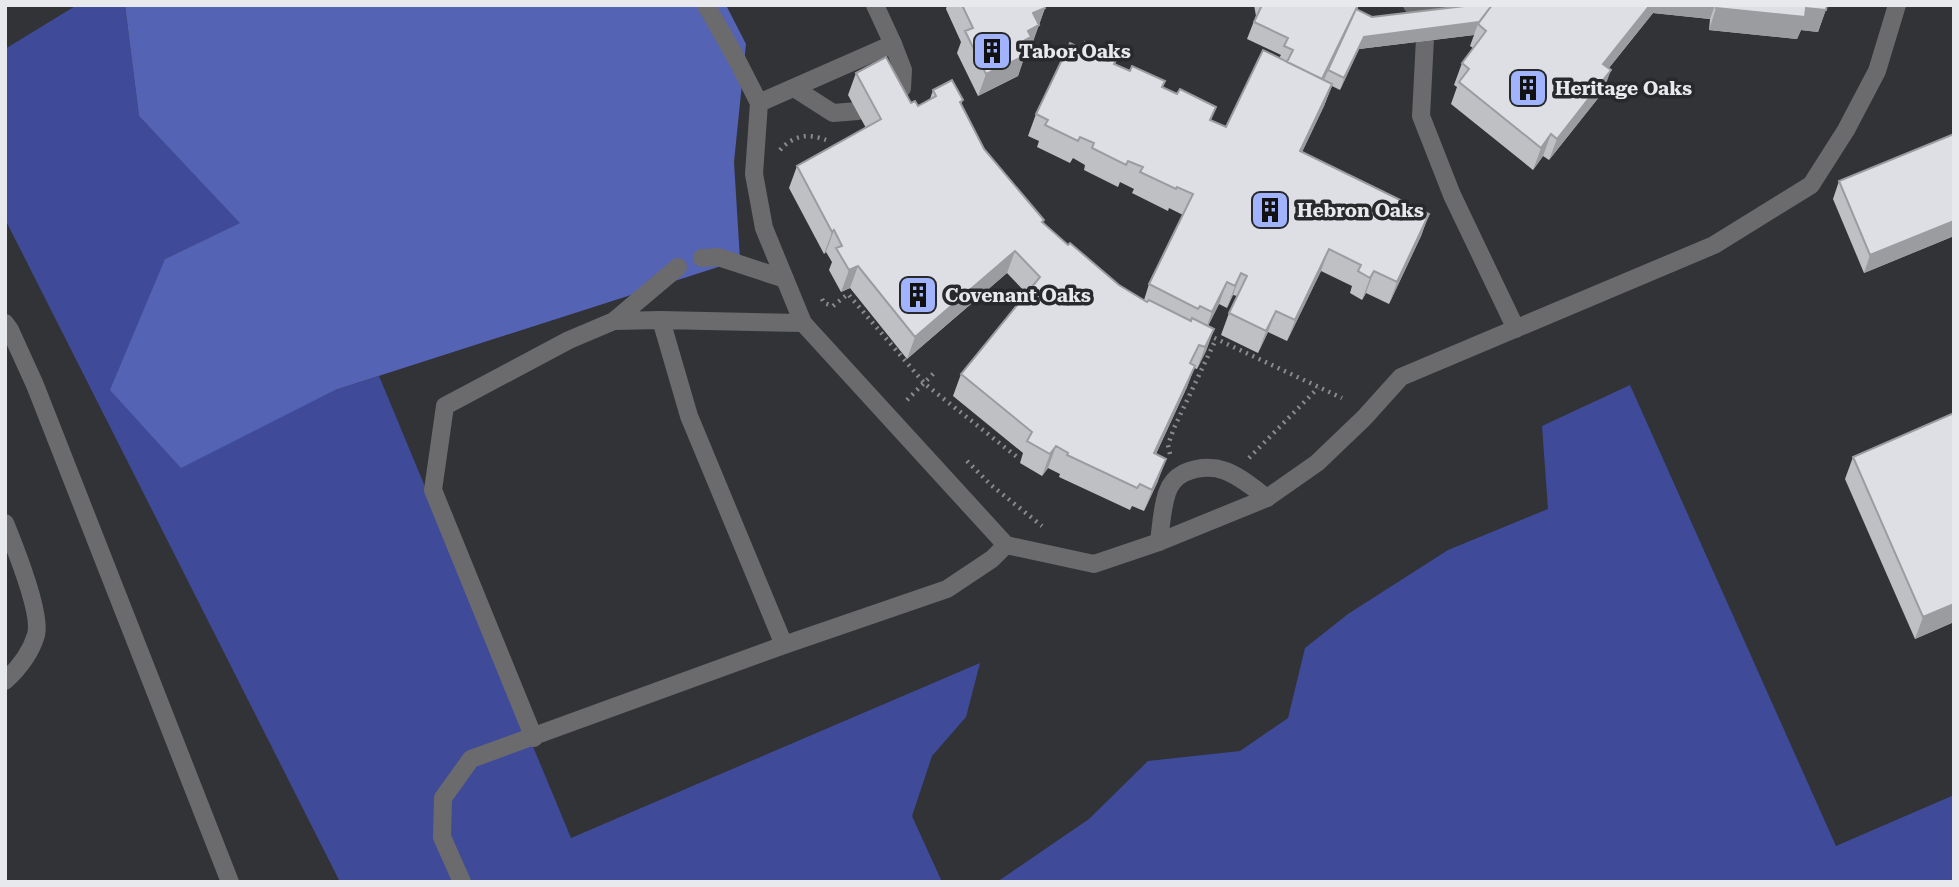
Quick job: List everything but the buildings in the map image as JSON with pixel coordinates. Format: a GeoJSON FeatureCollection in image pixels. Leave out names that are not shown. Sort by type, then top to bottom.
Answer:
{"type":"FeatureCollection","features":[{"type":"Feature","properties":{"kind":"street"},"geometry":{"type":"LineString","coordinates":[[706,5],[759,103],[754,174],[764,228],[803,323],[1006,545],[1094,564],[1159,542],[1267,498],[1317,463],[1364,418],[1401,377],[1714,244],[1811,185],[1846,130],[1877,71],[1897,5]]}},
{"type":"Feature","properties":{"kind":"street"},"geometry":{"type":"LineString","coordinates":[[875,5],[903,70],[902,88],[885,95]]}},
{"type":"Feature","properties":{"kind":"street"},"geometry":{"type":"LineString","coordinates":[[1412,5],[1433,12],[1421,116],[1452,195],[1516,329]]}},
{"type":"Feature","properties":{"kind":"street"},"geometry":{"type":"LineString","coordinates":[[759,103],[893,44]]}},
{"type":"Feature","properties":{"kind":"street"},"geometry":{"type":"LineString","coordinates":[[794,88],[833,113],[858,111]]}},
{"type":"Feature","properties":{"kind":"street"},"geometry":{"type":"LineString","coordinates":[[702,258],[718,257],[785,279]]}},
{"type":"Feature","properties":{"kind":"street"},"geometry":{"type":"LineString","coordinates":[[534,738],[433,490],[445,406],[569,340],[614,321],[677,267]]}},
{"type":"Feature","properties":{"kind":"street"},"geometry":{"type":"LineString","coordinates":[[661,320],[689,416],[784,645]]}},
{"type":"Feature","properties":{"kind":"street"},"geometry":{"type":"LineString","coordinates":[[614,321],[803,323]]}},
{"type":"Feature","properties":{"kind":"street"},"geometry":{"type":"LineString","coordinates":[[5,323],[35,385],[230,882]]}},
{"type":"Feature","properties":{"kind":"street"},"geometry":{"type":"LineString","coordinates":[[1159,542],[1167,491],[1177,477],[1192,470],[1210,466],[1235,474],[1267,498]]}},
{"type":"Feature","properties":{"kind":"street"},"geometry":{"type":"LineString","coordinates":[[5,523],[30,594],[37,633],[16,671],[5,681]]}},
{"type":"Feature","properties":{"kind":"street"},"geometry":{"type":"LineString","coordinates":[[462,882],[442,837],[443,798],[471,759],[947,589],[992,559],[1006,545]]}},
{"type":"Feature","properties":{"kind":"path"},"geometry":{"type":"LineString","coordinates":[[778,155],[781,148],[801,135],[814,135],[826,140]]}},
{"type":"Feature","properties":{"kind":"path"},"geometry":{"type":"LineString","coordinates":[[819,293],[824,303],[833,306],[848,294],[925,384],[1017,457]]}},
{"type":"Feature","properties":{"kind":"path"},"geometry":{"type":"LineString","coordinates":[[1208,335],[1342,398]]}},
{"type":"Feature","properties":{"kind":"path"},"geometry":{"type":"LineString","coordinates":[[1175,464],[1168,445],[1216,339]]}},
{"type":"Feature","properties":{"kind":"path"},"geometry":{"type":"LineString","coordinates":[[904,403],[936,371]]}},
{"type":"Feature","properties":{"kind":"path"},"geometry":{"type":"LineString","coordinates":[[1245,461],[1318,387]]}},
{"type":"Feature","properties":{"kind":"path"},"geometry":{"type":"LineString","coordinates":[[963,458],[991,485],[1044,527]]}},
{"type":"Feature","properties":{"kind":"shaded area"},"geometry":{"type":"Polygon","coordinates":[[[77,5],[125,5],[139,116],[241,223],[165,259],[335,390],[379,376],[571,838],[980,663],[966,717],[932,756],[912,816],[942,882],[340,882],[5,219],[5,49],[77,5]]]}},
{"type":"Feature","properties":{"kind":"shaded area"},"geometry":{"type":"Polygon","coordinates":[[[125,5],[726,5],[746,44],[734,162],[740,260],[335,390],[181,468],[110,390],[165,259],[240,223],[139,116],[125,5]]]}},
{"type":"Feature","properties":{"kind":"shaded area"},"geometry":{"type":"Polygon","coordinates":[[[1630,385],[1836,846],[1954,795],[1954,882],[997,882],[1089,819],[1148,761],[1240,751],[1288,718],[1305,648],[1348,614],[1448,550],[1548,509],[1542,426],[1630,385]]]}},
{"type":"Feature","properties":{"kind":"place","name":"Tabor Oaks"},"geometry":{"type":"Point","coordinates":[992,51]}},
{"type":"Feature","properties":{"kind":"place","name":"Heritage Oaks"},"geometry":{"type":"Point","coordinates":[1528,88]}},
{"type":"Feature","properties":{"kind":"place","name":"Hebron Oaks"},"geometry":{"type":"Point","coordinates":[1270,210]}},
{"type":"Feature","properties":{"kind":"place","name":"Covenant Oaks"},"geometry":{"type":"Point","coordinates":[918,295]}}]}
